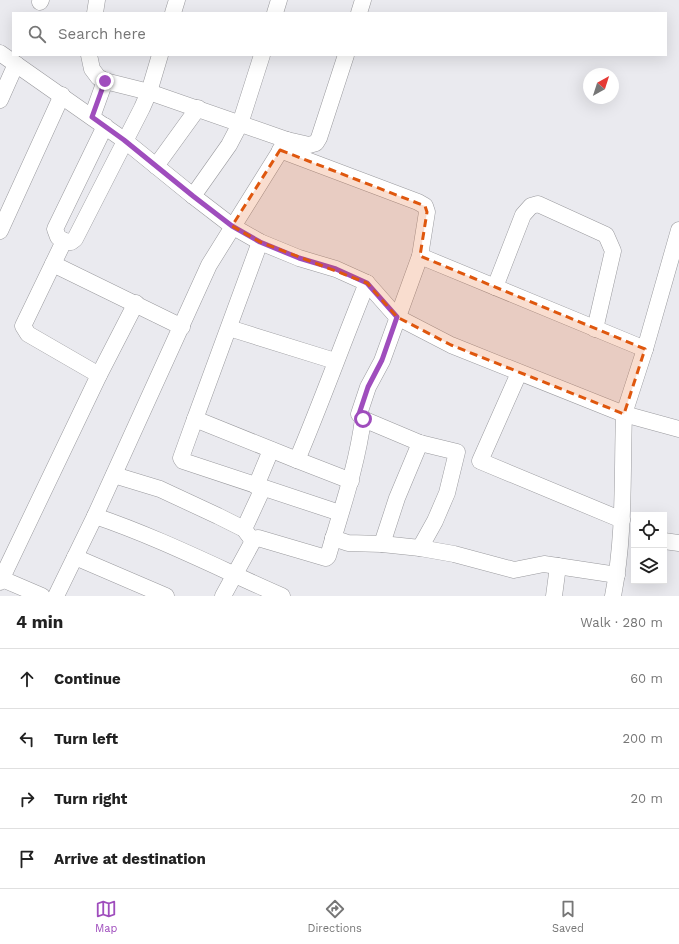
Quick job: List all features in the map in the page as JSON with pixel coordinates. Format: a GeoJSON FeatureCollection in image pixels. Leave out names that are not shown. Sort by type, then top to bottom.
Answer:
{"type":"FeatureCollection","features":[{"type":"Feature","properties":{"kind":"street"},"geometry":{"type":"LineString","coordinates":[[95,12],[97,0]]}},
{"type":"Feature","properties":{"kind":"street"},"geometry":{"type":"LineString","coordinates":[[173,12],[177,0]]}},
{"type":"Feature","properties":{"kind":"street"},"geometry":{"type":"LineString","coordinates":[[275,12],[279,0]]}},
{"type":"Feature","properties":{"kind":"street"},"geometry":{"type":"LineString","coordinates":[[359,12],[363,0]]}},
{"type":"Feature","properties":{"kind":"street"},"geometry":{"type":"LineString","coordinates":[[0,53],[62,95],[124,140],[232,226],[260,242],[299,258],[336,269],[367,283],[397,317],[451,346],[624,414],[679,429]]}},
{"type":"Feature","properties":{"kind":"street"},"geometry":{"type":"LineString","coordinates":[[89,56],[92,69],[98,77],[105,81],[149,92],[240,124],[284,145],[425,206],[427,212],[420,256],[382,360],[368,387],[359,414],[363,419],[420,443],[457,452],[480,461],[626,531]]}},
{"type":"Feature","properties":{"kind":"street"},"geometry":{"type":"LineString","coordinates":[[105,81],[98,122],[55,229],[58,237],[64,241],[71,242],[75,239],[149,92],[160,56]]}},
{"type":"Feature","properties":{"kind":"street"},"geometry":{"type":"LineString","coordinates":[[193,196],[229,145],[240,124],[262,56]]}},
{"type":"Feature","properties":{"kind":"street"},"geometry":{"type":"LineString","coordinates":[[284,145],[310,145],[316,143],[346,56]]}},
{"type":"Feature","properties":{"kind":"street"},"geometry":{"type":"LineString","coordinates":[[0,100],[16,64]]}},
{"type":"Feature","properties":{"kind":"street"},"geometry":{"type":"LineString","coordinates":[[0,231],[62,95]]}},
{"type":"Feature","properties":{"kind":"street"},"geometry":{"type":"LineString","coordinates":[[156,166],[198,108]]}},
{"type":"Feature","properties":{"kind":"street"},"geometry":{"type":"LineString","coordinates":[[56,596],[114,475],[209,265],[284,145]]}},
{"type":"Feature","properties":{"kind":"street"},"geometry":{"type":"LineString","coordinates":[[495,287],[523,215],[531,206],[538,204],[606,235],[609,239],[613,251],[595,329]]}},
{"type":"Feature","properties":{"kind":"street"},"geometry":{"type":"LineString","coordinates":[[613,596],[626,531],[624,414],[674,266],[679,230]]}},
{"type":"Feature","properties":{"kind":"street"},"geometry":{"type":"LineString","coordinates":[[64,241],[24,322],[25,330],[99,375]]}},
{"type":"Feature","properties":{"kind":"street"},"geometry":{"type":"LineString","coordinates":[[260,242],[181,458],[182,461],[340,513]]}},
{"type":"Feature","properties":{"kind":"street"},"geometry":{"type":"LineString","coordinates":[[420,256],[645,349]]}},
{"type":"Feature","properties":{"kind":"street"},"geometry":{"type":"LineString","coordinates":[[53,264],[136,303],[182,327]]}},
{"type":"Feature","properties":{"kind":"street"},"geometry":{"type":"LineString","coordinates":[[297,460],[315,418],[335,361],[367,283]]}},
{"type":"Feature","properties":{"kind":"street"},"geometry":{"type":"LineString","coordinates":[[42,596],[1,580],[99,375],[136,303]]}},
{"type":"Feature","properties":{"kind":"street"},"geometry":{"type":"LineString","coordinates":[[229,328],[335,361]]}},
{"type":"Feature","properties":{"kind":"street"},"geometry":{"type":"LineString","coordinates":[[480,461],[519,373]]}},
{"type":"Feature","properties":{"kind":"street"},"geometry":{"type":"LineString","coordinates":[[195,418],[271,450],[351,481]]}},
{"type":"Feature","properties":{"kind":"street"},"geometry":{"type":"LineString","coordinates":[[114,475],[160,489],[249,535],[326,558],[351,481],[359,449],[363,419]]}},
{"type":"Feature","properties":{"kind":"street"},"geometry":{"type":"LineString","coordinates":[[382,544],[397,498],[420,443]]}},
{"type":"Feature","properties":{"kind":"street"},"geometry":{"type":"LineString","coordinates":[[224,596],[235,575],[249,535],[260,487],[271,450]]}},
{"type":"Feature","properties":{"kind":"street"},"geometry":{"type":"LineString","coordinates":[[420,548],[435,521],[447,493],[457,452]]}},
{"type":"Feature","properties":{"kind":"street"},"geometry":{"type":"LineString","coordinates":[[95,516],[134,530],[282,596]]}},
{"type":"Feature","properties":{"kind":"street"},"geometry":{"type":"LineString","coordinates":[[333,538],[348,543],[382,544],[420,548],[454,554],[514,570],[544,564],[617,575]]}},
{"type":"Feature","properties":{"kind":"street"},"geometry":{"type":"LineString","coordinates":[[667,541],[679,543]]}},
{"type":"Feature","properties":{"kind":"street"},"geometry":{"type":"LineString","coordinates":[[75,557],[166,596]]}},
{"type":"Feature","properties":{"kind":"street"},"geometry":{"type":"LineString","coordinates":[[554,596],[558,566]]}},
{"type":"Feature","properties":{"kind":"highlighted area"},"geometry":{"type":"Polygon","coordinates":[[[280,150],[425,206],[427,212],[420,256],[645,349],[624,414],[451,345],[397,317],[367,283],[260,242],[232,226],[280,150]]]}},
{"type":"Feature","properties":{"kind":"route"},"geometry":{"type":"LineString","coordinates":[[105,81],[92,117],[124,140],[232,226],[260,242],[299,258],[336,269],[367,283],[375,290],[397,317],[382,360],[368,387],[359,414],[363,419]]}}]}
